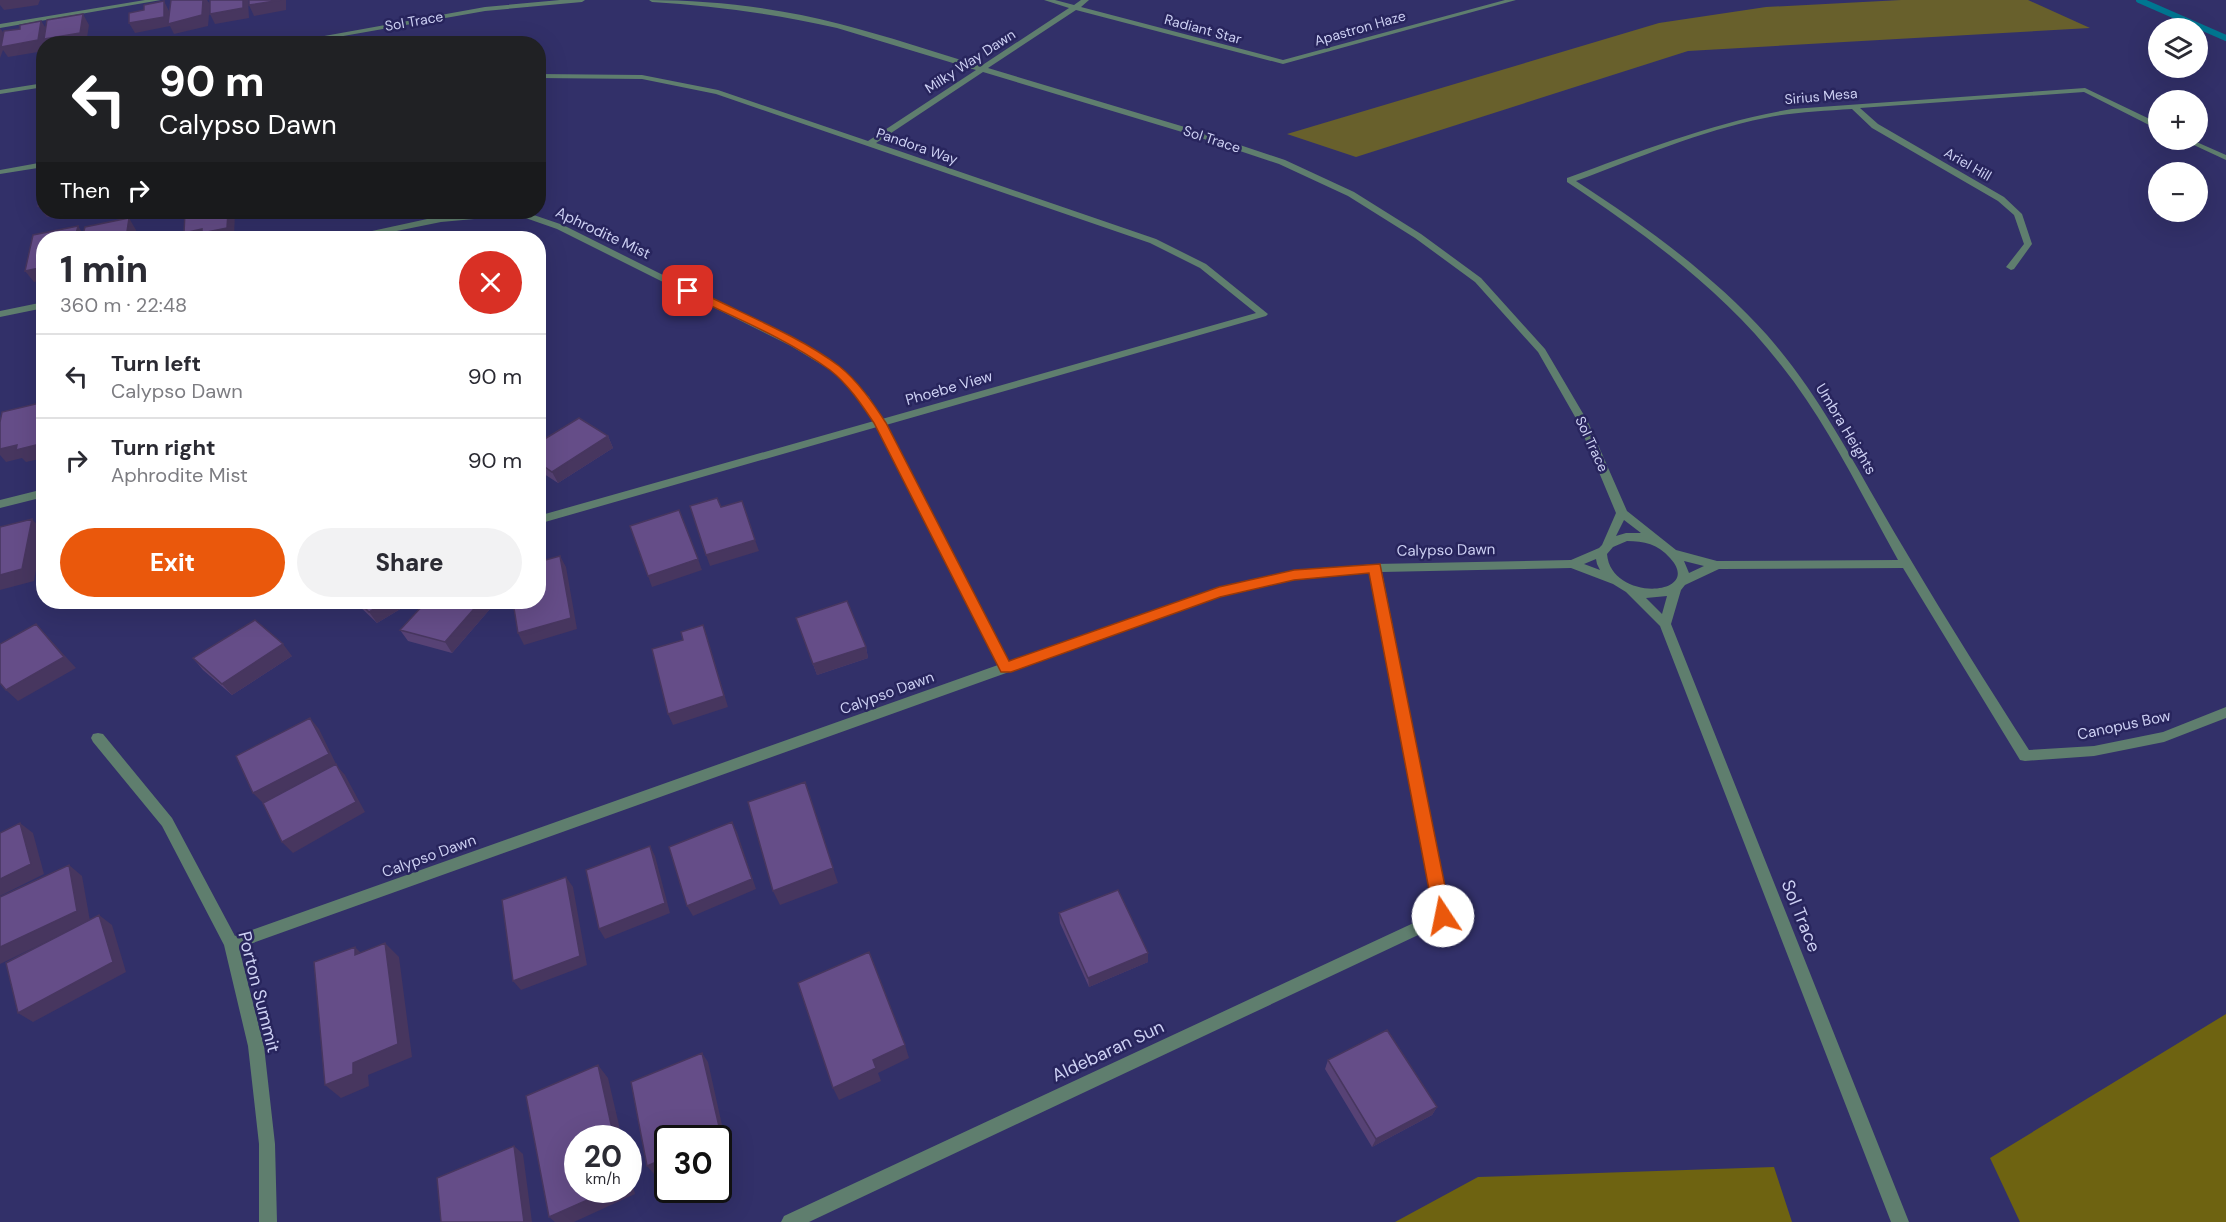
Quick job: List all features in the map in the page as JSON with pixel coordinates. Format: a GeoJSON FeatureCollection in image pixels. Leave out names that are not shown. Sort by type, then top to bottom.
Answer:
{"type":"FeatureCollection","features":[{"type":"Feature","properties":{"kind":"street"},"geometry":{"type":"LineString","coordinates":[[0,26],[158,0]]}},
{"type":"Feature","properties":{"kind":"street"},"geometry":{"type":"LineString","coordinates":[[484,0],[485,9]]}},
{"type":"Feature","properties":{"kind":"street","name":"Sol Trace"},"geometry":{"type":"LineString","coordinates":[[329,36],[485,9],[582,0]]}},
{"type":"Feature","properties":{"kind":"street","name":"Sol Trace"},"geometry":{"type":"LineString","coordinates":[[652,0],[739,7],[786,14],[838,26],[1195,133],[1282,162],[1351,194],[1418,236],[1478,280],[1542,351],[1583,422],[1623,513],[1670,550]]}},
{"type":"Feature","properties":{"kind":"street","name":"Radiant Star"},"geometry":{"type":"LineString","coordinates":[[1047,0],[1283,62]]}},
{"type":"Feature","properties":{"kind":"street","name":"Milky Way Dawn"},"geometry":{"type":"LineString","coordinates":[[869,144],[1086,0]]}},
{"type":"Feature","properties":{"kind":"street","name":"Apastron Haze"},"geometry":{"type":"LineString","coordinates":[[1283,62],[1513,0]]}},
{"type":"Feature","properties":{"kind":"street","name":"Pandora Way"},"geometry":{"type":"LineString","coordinates":[[546,76],[642,76],[718,92],[1152,241],[1203,266],[1263,314]]}},
{"type":"Feature","properties":{"kind":"street"},"geometry":{"type":"LineString","coordinates":[[0,92],[36,86]]}},
{"type":"Feature","properties":{"kind":"street","name":"Sirius Mesa"},"geometry":{"type":"LineString","coordinates":[[1570,180],[1721,125],[1754,117],[1853,106],[2085,90],[2148,121]]}},
{"type":"Feature","properties":{"kind":"street","name":"Ariel Hill"},"geometry":{"type":"LineString","coordinates":[[1853,106],[1875,126],[2001,199],[2018,214],[2028,244],[2011,267]]}},
{"type":"Feature","properties":{"kind":"street"},"geometry":{"type":"LineString","coordinates":[[2208,150],[2226,158]]}},
{"type":"Feature","properties":{"kind":"street"},"geometry":{"type":"LineString","coordinates":[[0,172],[36,165]]}},
{"type":"Feature","properties":{"kind":"street","name":"Umbra Heights"},"geometry":{"type":"LineString","coordinates":[[1570,180],[1639,225],[1681,257],[1719,291],[1763,337],[1803,385],[1907,564],[2025,756]]}},
{"type":"Feature","properties":{"kind":"street","name":"Aphrodite Mist"},"geometry":{"type":"LineString","coordinates":[[385,231],[441,219]]}},
{"type":"Feature","properties":{"kind":"street","name":"Aphrodite Mist"},"geometry":{"type":"LineString","coordinates":[[535,219],[550,224],[794,344],[836,369],[865,399],[880,423],[1006,668]]}},
{"type":"Feature","properties":{"kind":"street"},"geometry":{"type":"LineString","coordinates":[[0,314],[36,307]]}},
{"type":"Feature","properties":{"kind":"street","name":"Phoebe View"},"geometry":{"type":"LineString","coordinates":[[546,518],[1263,314]]}},
{"type":"Feature","properties":{"kind":"street"},"geometry":{"type":"LineString","coordinates":[[0,504],[36,495]]}},
{"type":"Feature","properties":{"kind":"street"},"geometry":{"type":"LineString","coordinates":[[1623,513],[1604,548],[1601,561],[1605,571],[1613,580],[1631,590],[1652,594],[1665,593],[1717,565]]}},
{"type":"Feature","properties":{"kind":"street"},"geometry":{"type":"LineString","coordinates":[[1604,548],[1615,539],[1639,537],[1717,565],[1907,564]]}},
{"type":"Feature","properties":{"kind":"street","name":"Calypso Dawn"},"geometry":{"type":"LineString","coordinates":[[1572,564],[1604,548]]}},
{"type":"Feature","properties":{"kind":"street"},"geometry":{"type":"LineString","coordinates":[[1665,624],[1684,573],[1681,563],[1670,550]]}},
{"type":"Feature","properties":{"kind":"street","name":"Calypso Dawn"},"geometry":{"type":"LineString","coordinates":[[231,944],[1219,592],[1294,575],[1375,568],[1572,564],[1613,580]]}},
{"type":"Feature","properties":{"kind":"street","name":"Aldebaran Sun"},"geometry":{"type":"LineString","coordinates":[[790,1222],[1443,916],[1375,568]]}},
{"type":"Feature","properties":{"kind":"street","name":"Sol Trace"},"geometry":{"type":"LineString","coordinates":[[1631,590],[1665,624],[1900,1222]]}},
{"type":"Feature","properties":{"kind":"street","name":"Canopus Bow"},"geometry":{"type":"LineString","coordinates":[[2025,756],[2094,751],[2164,737],[2226,712]]}},
{"type":"Feature","properties":{"kind":"street","name":"Porton Summit"},"geometry":{"type":"LineString","coordinates":[[98,738],[167,822],[231,944],[256,1046],[267,1144],[268,1222]]}},
{"type":"Feature","properties":{"kind":"shaded area"},"geometry":{"type":"Polygon","coordinates":[[[1901,0],[2028,0],[2090,28],[1688,51],[1356,157],[1287,134],[1659,23],[1766,7],[1901,0]]]}},
{"type":"Feature","properties":{"kind":"shaded area"},"geometry":{"type":"Polygon","coordinates":[[[2226,1014],[2226,1222],[2020,1222],[1990,1158],[2226,1014]]]}},
{"type":"Feature","properties":{"kind":"shaded area"},"geometry":{"type":"Polygon","coordinates":[[[1774,1167],[1792,1222],[1395,1222],[1478,1177],[1774,1167]]]}},
{"type":"Feature","properties":{"kind":"building"},"geometry":{"type":"Polygon","coordinates":[[[171,0],[203,0],[202,15],[168,24],[171,0]]]}},
{"type":"Feature","properties":{"kind":"building"},"geometry":{"type":"Polygon","coordinates":[[[210,0],[243,0],[243,8],[210,14],[210,0]]]}},
{"type":"Feature","properties":{"kind":"building"},"geometry":{"type":"Polygon","coordinates":[[[249,0],[281,0],[249,5],[249,0]]]}},
{"type":"Feature","properties":{"kind":"building"},"geometry":{"type":"Polygon","coordinates":[[[164,1],[164,17],[129,23],[129,13],[144,10],[144,5],[164,1]]]}},
{"type":"Feature","properties":{"kind":"building"},"geometry":{"type":"Polygon","coordinates":[[[83,14],[80,33],[62,36],[44,36],[47,20],[83,14]]]}},
{"type":"Feature","properties":{"kind":"building"},"geometry":{"type":"Polygon","coordinates":[[[41,21],[36,40],[1,47],[4,31],[20,29],[20,25],[41,21]]]}},
{"type":"Feature","properties":{"kind":"building"},"geometry":{"type":"Polygon","coordinates":[[[129,219],[127,231],[84,231],[85,227],[129,219]]]}},
{"type":"Feature","properties":{"kind":"building"},"geometry":{"type":"Polygon","coordinates":[[[185,219],[228,219],[227,228],[212,231],[202,231],[202,229],[184,231],[185,219]]]}},
{"type":"Feature","properties":{"kind":"building"},"geometry":{"type":"Polygon","coordinates":[[[78,226],[77,231],[53,231],[78,226]]]}},
{"type":"Feature","properties":{"kind":"building"},"geometry":{"type":"Polygon","coordinates":[[[36,234],[36,269],[25,271],[33,235],[36,234]]]}},
{"type":"Feature","properties":{"kind":"building"},"geometry":{"type":"Polygon","coordinates":[[[36,404],[36,445],[16,450],[17,445],[0,449],[2,412],[36,404]]]}},
{"type":"Feature","properties":{"kind":"building"},"geometry":{"type":"Polygon","coordinates":[[[579,418],[608,436],[552,472],[546,468],[546,438],[579,418]]]}},
{"type":"Feature","properties":{"kind":"building"},"geometry":{"type":"Polygon","coordinates":[[[717,498],[721,507],[742,501],[755,540],[706,555],[690,506],[717,498]]]}},
{"type":"Feature","properties":{"kind":"building"},"geometry":{"type":"Polygon","coordinates":[[[679,510],[698,559],[648,576],[630,526],[679,510]]]}},
{"type":"Feature","properties":{"kind":"building"},"geometry":{"type":"Polygon","coordinates":[[[32,519],[22,569],[0,575],[0,527],[32,519]]]}},
{"type":"Feature","properties":{"kind":"building"},"geometry":{"type":"Polygon","coordinates":[[[560,556],[571,618],[518,633],[514,609],[546,609],[546,560],[560,556]]]}},
{"type":"Feature","properties":{"kind":"building"},"geometry":{"type":"Polygon","coordinates":[[[847,601],[866,647],[813,664],[796,618],[847,601]]]}},
{"type":"Feature","properties":{"kind":"building"},"geometry":{"type":"Polygon","coordinates":[[[420,609],[474,609],[445,642],[400,630],[420,609]]]}},
{"type":"Feature","properties":{"kind":"building"},"geometry":{"type":"Polygon","coordinates":[[[255,620],[283,644],[222,684],[193,658],[255,620]]]}},
{"type":"Feature","properties":{"kind":"building"},"geometry":{"type":"Polygon","coordinates":[[[36,624],[64,657],[6,690],[0,683],[0,644],[36,624]]]}},
{"type":"Feature","properties":{"kind":"building"},"geometry":{"type":"Polygon","coordinates":[[[703,625],[724,696],[668,714],[652,649],[683,640],[681,632],[703,625]]]}},
{"type":"Feature","properties":{"kind":"building"},"geometry":{"type":"Polygon","coordinates":[[[310,718],[329,754],[253,793],[236,756],[310,718]]]}},
{"type":"Feature","properties":{"kind":"building"},"geometry":{"type":"Polygon","coordinates":[[[336,764],[356,802],[282,842],[263,803],[336,764]]]}},
{"type":"Feature","properties":{"kind":"building"},"geometry":{"type":"Polygon","coordinates":[[[805,782],[833,868],[773,891],[748,802],[805,782]]]}},
{"type":"Feature","properties":{"kind":"building"},"geometry":{"type":"Polygon","coordinates":[[[732,822],[752,879],[687,906],[669,847],[732,822]]]}},
{"type":"Feature","properties":{"kind":"building"},"geometry":{"type":"Polygon","coordinates":[[[20,823],[31,864],[0,879],[0,833],[20,823]]]}},
{"type":"Feature","properties":{"kind":"building"},"geometry":{"type":"Polygon","coordinates":[[[650,846],[665,903],[599,929],[586,870],[650,846]]]}},
{"type":"Feature","properties":{"kind":"building"},"geometry":{"type":"Polygon","coordinates":[[[69,865],[77,911],[0,947],[0,897],[69,865]]]}},
{"type":"Feature","properties":{"kind":"building"},"geometry":{"type":"Polygon","coordinates":[[[566,877],[580,956],[513,981],[502,900],[566,877]]]}},
{"type":"Feature","properties":{"kind":"building"},"geometry":{"type":"Polygon","coordinates":[[[1118,890],[1148,953],[1088,978],[1059,913],[1118,890]]]}},
{"type":"Feature","properties":{"kind":"building"},"geometry":{"type":"Polygon","coordinates":[[[99,915],[113,962],[18,1013],[6,963],[99,915]]]}},
{"type":"Feature","properties":{"kind":"building"},"geometry":{"type":"Polygon","coordinates":[[[385,943],[398,1044],[353,1063],[353,1074],[325,1085],[314,962],[355,947],[355,955],[385,943]]]}},
{"type":"Feature","properties":{"kind":"building"},"geometry":{"type":"Polygon","coordinates":[[[869,952],[905,1045],[873,1060],[876,1068],[833,1088],[798,983],[869,952]]]}},
{"type":"Feature","properties":{"kind":"building"},"geometry":{"type":"Polygon","coordinates":[[[1387,1030],[1437,1107],[1376,1139],[1328,1060],[1387,1030]]]}},
{"type":"Feature","properties":{"kind":"building"},"geometry":{"type":"Polygon","coordinates":[[[702,1053],[719,1125],[654,1125],[654,1163],[647,1166],[642,1125],[639,1125],[631,1082],[702,1053]]]}},
{"type":"Feature","properties":{"kind":"building"},"geometry":{"type":"Polygon","coordinates":[[[598,1065],[611,1125],[564,1125],[564,1203],[581,1203],[549,1217],[526,1096],[598,1065]]]}},
{"type":"Feature","properties":{"kind":"building"},"geometry":{"type":"Polygon","coordinates":[[[514,1146],[524,1222],[441,1222],[437,1178],[514,1146]]]}},
{"type":"Feature","properties":{"kind":"waterway"},"geometry":{"type":"LineString","coordinates":[[2139,0],[2226,38]]}},
{"type":"Feature","properties":{"kind":"route"},"geometry":{"type":"LineString","coordinates":[[688,291],[794,344],[836,369],[865,399],[880,423],[1006,668],[1219,592],[1294,575],[1375,568],[1443,916]]}}]}
